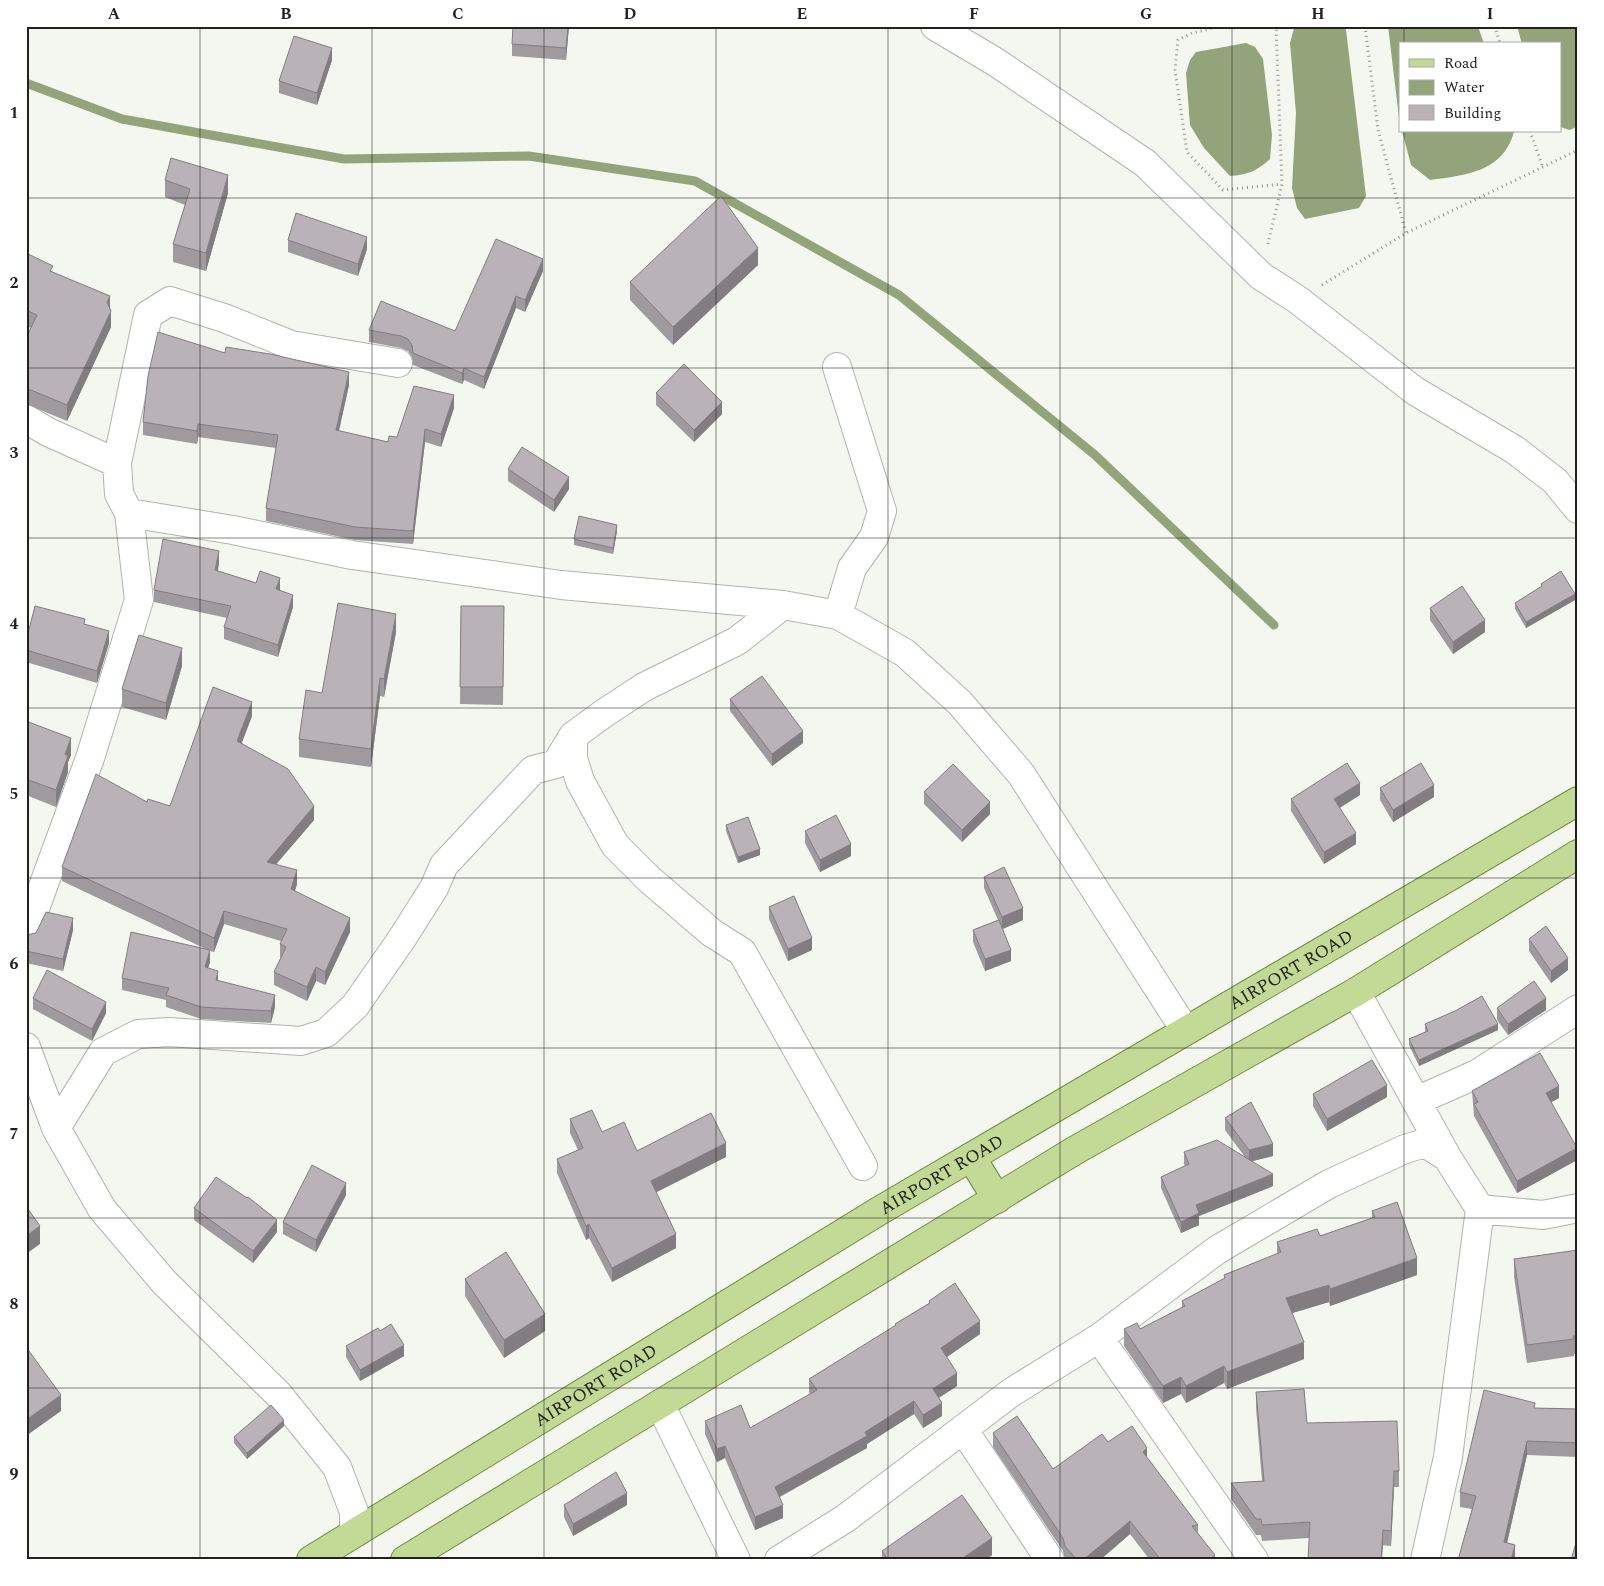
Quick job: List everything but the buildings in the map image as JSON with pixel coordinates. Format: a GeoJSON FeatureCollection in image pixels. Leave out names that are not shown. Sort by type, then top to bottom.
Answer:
{"type":"FeatureCollection","features":[{"type":"Feature","properties":{"kind":"main road","name":"AIRPORT ROAD"},"geometry":{"type":"LineString","coordinates":[[312,1560],[970,1157],[1578,801]]}},
{"type":"Feature","properties":{"kind":"main road"},"geometry":{"type":"LineString","coordinates":[[405,1560],[1074,1151],[1356,992],[1578,854]]}},
{"type":"Feature","properties":{"kind":"main road"},"geometry":{"type":"LineString","coordinates":[[970,1157],[997,1199]]}},
{"type":"Feature","properties":{"kind":"street"},"geometry":{"type":"LineString","coordinates":[[936,26],[994,61],[1145,163],[1261,276],[1298,300],[1415,390],[1515,450],[1555,481],[1578,509]]}},
{"type":"Feature","properties":{"kind":"street"},"geometry":{"type":"LineString","coordinates":[[26,934],[90,758],[140,600],[129,513],[119,494],[117,463],[148,315],[170,301],[224,318],[291,345],[398,362]]}},
{"type":"Feature","properties":{"kind":"street"},"geometry":{"type":"LineString","coordinates":[[838,367],[882,510],[874,537],[852,568],[838,614]]}},
{"type":"Feature","properties":{"kind":"street"},"geometry":{"type":"LineString","coordinates":[[26,419],[48,432],[117,463]]}},
{"type":"Feature","properties":{"kind":"street"},"geometry":{"type":"LineString","coordinates":[[129,513],[233,530],[352,555],[561,585],[782,605],[838,614],[905,653],[960,703],[1021,774],[1185,1030]]}},
{"type":"Feature","properties":{"kind":"street"},"geometry":{"type":"LineString","coordinates":[[56,1128],[104,1052],[138,1034],[169,1032],[301,1041],[326,1033],[355,1006],[401,940],[434,888],[444,865],[533,770],[556,764],[573,736],[644,687],[737,641],[782,605]]}},
{"type":"Feature","properties":{"kind":"street"},"geometry":{"type":"LineString","coordinates":[[573,736],[573,758],[580,781],[615,845],[650,880],[712,933],[742,952],[864,1166]]}},
{"type":"Feature","properties":{"kind":"street"},"geometry":{"type":"LineString","coordinates":[[1356,992],[1447,1157],[1480,1208],[1448,1458],[1425,1560]]}},
{"type":"Feature","properties":{"kind":"street"},"geometry":{"type":"LineString","coordinates":[[1416,1101],[1477,1074],[1578,1009]]}},
{"type":"Feature","properties":{"kind":"street"},"geometry":{"type":"LineString","coordinates":[[26,1047],[56,1128],[102,1210],[164,1282],[278,1394],[337,1467],[354,1512],[354,1533]]}},
{"type":"Feature","properties":{"kind":"street"},"geometry":{"type":"LineString","coordinates":[[779,1560],[846,1518],[1012,1392],[1099,1338],[1217,1250],[1330,1184],[1405,1149],[1425,1143],[1447,1157]]}},
{"type":"Feature","properties":{"kind":"street"},"geometry":{"type":"LineString","coordinates":[[1480,1208],[1543,1215],[1578,1208]]}},
{"type":"Feature","properties":{"kind":"street"},"geometry":{"type":"LineString","coordinates":[[1099,1338],[1254,1560]]}},
{"type":"Feature","properties":{"kind":"street"},"geometry":{"type":"LineString","coordinates":[[660,1404],[736,1560]]}},
{"type":"Feature","properties":{"kind":"street"},"geometry":{"type":"LineString","coordinates":[[963,1429],[1050,1560]]}},
{"type":"Feature","properties":{"kind":"path"},"geometry":{"type":"LineString","coordinates":[[1221,26],[1178,40],[1175,70],[1186,152],[1223,190],[1282,184]]}},
{"type":"Feature","properties":{"kind":"path"},"geometry":{"type":"LineString","coordinates":[[1261,276],[1282,184],[1276,26]]}},
{"type":"Feature","properties":{"kind":"path"},"geometry":{"type":"LineString","coordinates":[[1365,26],[1378,130],[1406,233]]}},
{"type":"Feature","properties":{"kind":"path"},"geometry":{"type":"LineString","coordinates":[[1495,26],[1499,42]]}},
{"type":"Feature","properties":{"kind":"path"},"geometry":{"type":"LineString","coordinates":[[1530,132],[1542,166]]}},
{"type":"Feature","properties":{"kind":"path"},"geometry":{"type":"LineString","coordinates":[[1298,300],[1406,233],[1578,150]]}},
{"type":"Feature","properties":{"kind":"water"},"geometry":{"type":"Polygon","coordinates":[[[1298,26],[1343,26],[1346,30],[1366,196],[1359,208],[1305,219],[1297,208],[1292,188],[1296,113],[1290,43],[1294,28],[1298,26]]]}},
{"type":"Feature","properties":{"kind":"water"},"geometry":{"type":"Polygon","coordinates":[[[1388,26],[1478,26],[1483,42],[1399,42],[1399,118],[1388,26]]]}},
{"type":"Feature","properties":{"kind":"water"},"geometry":{"type":"Polygon","coordinates":[[[1517,26],[1578,26],[1578,126],[1570,130],[1562,128],[1562,42],[1521,42],[1517,26]]]}},
{"type":"Feature","properties":{"kind":"water"},"geometry":{"type":"Polygon","coordinates":[[[1246,43],[1255,47],[1263,59],[1272,135],[1270,159],[1252,172],[1230,176],[1204,148],[1190,125],[1186,73],[1190,60],[1196,52],[1246,43]]]}},
{"type":"Feature","properties":{"kind":"water"},"geometry":{"type":"Polygon","coordinates":[[[1402,132],[1514,132],[1509,145],[1501,156],[1481,169],[1469,173],[1430,180],[1411,165],[1402,132]]]}},
{"type":"Feature","properties":{"kind":"waterway"},"geometry":{"type":"LineString","coordinates":[[26,83],[122,119],[344,159],[529,156],[695,181],[899,295],[1095,455],[1274,625]]}}]}
